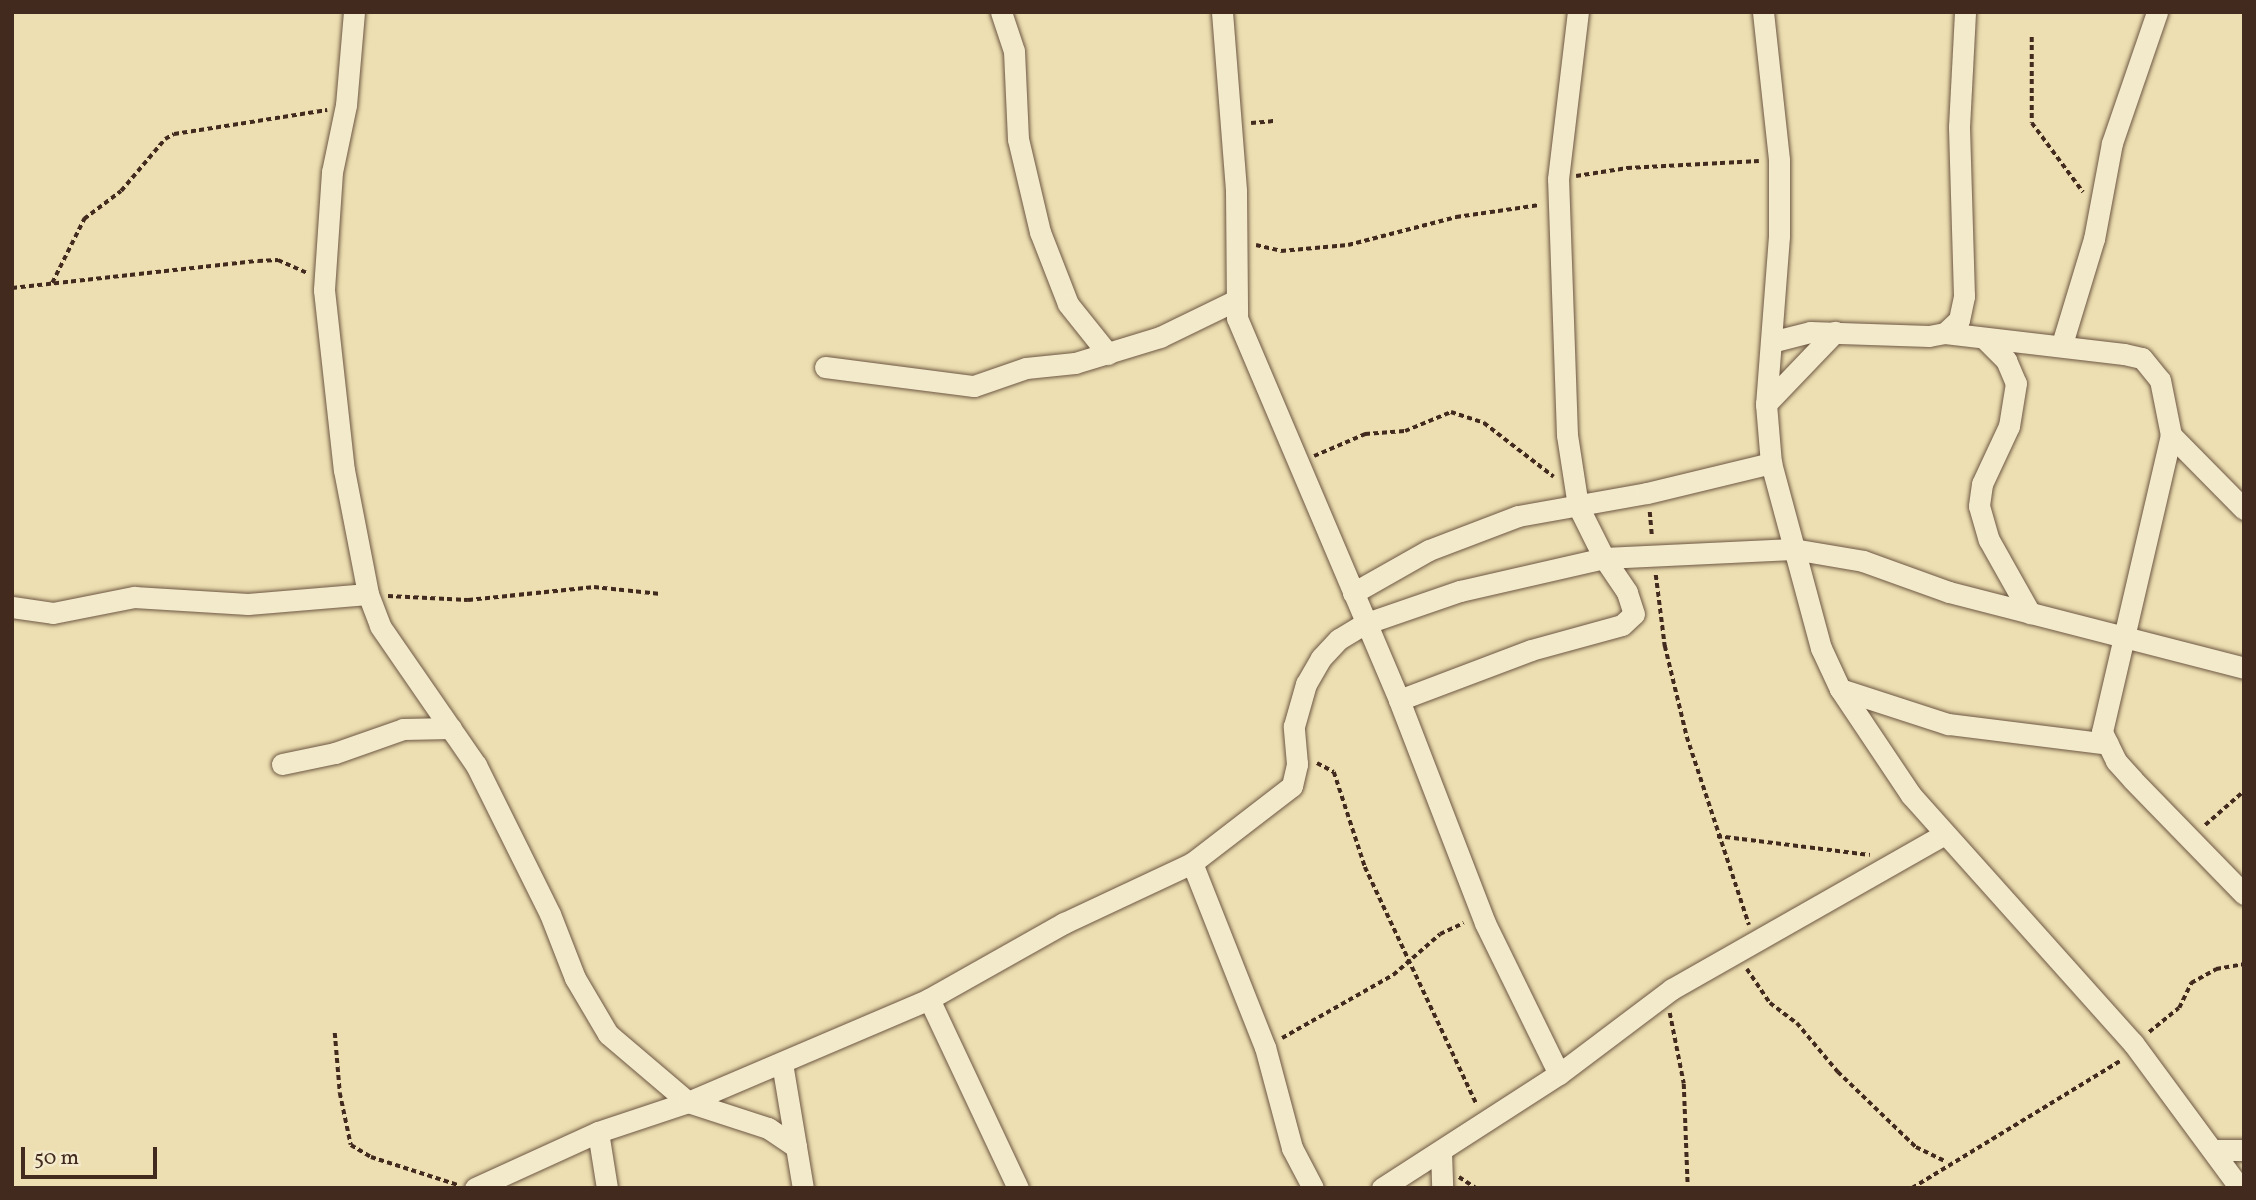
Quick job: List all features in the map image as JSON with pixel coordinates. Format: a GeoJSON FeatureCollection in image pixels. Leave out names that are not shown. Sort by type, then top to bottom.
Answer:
{"type":"FeatureCollection","features":[{"type":"Feature","properties":{"kind":"street"},"geometry":{"type":"LineString","coordinates":[[354,12],[346,105],[332,172],[324,289],[344,470],[368,594],[398,656],[475,765],[527,867],[591,1009],[617,1042],[688,1102],[768,1128],[796,1147]]}},
{"type":"Feature","properties":{"kind":"street"},"geometry":{"type":"LineString","coordinates":[[1001,12],[1014,51],[1018,139],[1040,232],[1068,304],[1108,354]]}},
{"type":"Feature","properties":{"kind":"street"},"geometry":{"type":"LineString","coordinates":[[1222,12],[1236,191],[1234,301],[1251,357],[1300,463],[1363,624],[1399,700],[1485,923],[1559,1074]]}},
{"type":"Feature","properties":{"kind":"street"},"geometry":{"type":"LineString","coordinates":[[1399,700],[1452,677],[1630,620],[1634,614],[1627,592],[1604,558],[1576,500],[1567,435],[1558,179],[1578,12]]}},
{"type":"Feature","properties":{"kind":"street"},"geometry":{"type":"LineString","coordinates":[[1763,12],[1779,160],[1766,404],[1771,463],[1821,648],[1840,689],[1943,835],[2133,1043],[2216,1150],[2240,1188]]}},
{"type":"Feature","properties":{"kind":"street"},"geometry":{"type":"LineString","coordinates":[[1945,333],[1959,320],[1964,296],[1959,127],[1965,12]]}},
{"type":"Feature","properties":{"kind":"street"},"geometry":{"type":"LineString","coordinates":[[2062,344],[2099,209],[2112,143],[2157,12]]}},
{"type":"Feature","properties":{"kind":"street"},"geometry":{"type":"LineString","coordinates":[[825,367],[974,386],[1026,368],[1108,354],[1194,323],[1234,301]]}},
{"type":"Feature","properties":{"kind":"street"},"geometry":{"type":"LineString","coordinates":[[1771,342],[1810,332],[1945,333],[1985,339],[2062,344],[2142,358],[2160,380],[2171,435],[2104,713],[2102,732],[2116,761],[2244,894]]}},
{"type":"Feature","properties":{"kind":"street"},"geometry":{"type":"LineString","coordinates":[[1766,404],[1835,332]]}},
{"type":"Feature","properties":{"kind":"street"},"geometry":{"type":"LineString","coordinates":[[1985,339],[2006,360],[2016,383],[2010,426],[1982,484],[1979,506],[1989,540],[2030,613]]}},
{"type":"Feature","properties":{"kind":"street"},"geometry":{"type":"LineString","coordinates":[[2171,435],[2244,509]]}},
{"type":"Feature","properties":{"kind":"street"},"geometry":{"type":"LineString","coordinates":[[1353,593],[1470,533],[1518,516],[1576,500],[1647,493],[1771,463]]}},
{"type":"Feature","properties":{"kind":"street"},"geometry":{"type":"LineString","coordinates":[[475,1188],[598,1132],[688,1102],[929,999],[1064,922],[1192,863],[1292,786],[1297,764],[1294,726],[1306,684],[1321,658],[1363,624],[1460,591],[1604,558],[1793,549],[1863,561],[2030,613],[2244,668]]}},
{"type":"Feature","properties":{"kind":"street"},"geometry":{"type":"LineString","coordinates":[[12,607],[53,612],[134,597],[248,604],[368,594]]}},
{"type":"Feature","properties":{"kind":"street"},"geometry":{"type":"LineString","coordinates":[[1840,689],[1948,724],[2108,744]]}},
{"type":"Feature","properties":{"kind":"street"},"geometry":{"type":"LineString","coordinates":[[282,764],[365,745],[403,729],[451,728]]}},
{"type":"Feature","properties":{"kind":"street"},"geometry":{"type":"LineString","coordinates":[[1382,1188],[1559,1074],[1672,989],[1943,835]]}},
{"type":"Feature","properties":{"kind":"street"},"geometry":{"type":"LineString","coordinates":[[1192,863],[1265,1047],[1292,1148],[1313,1188]]}},
{"type":"Feature","properties":{"kind":"street"},"geometry":{"type":"LineString","coordinates":[[929,999],[1018,1188]]}},
{"type":"Feature","properties":{"kind":"street"},"geometry":{"type":"LineString","coordinates":[[782,1063],[803,1188]]}},
{"type":"Feature","properties":{"kind":"street"},"geometry":{"type":"LineString","coordinates":[[598,1132],[607,1188]]}},
{"type":"Feature","properties":{"kind":"street"},"geometry":{"type":"LineString","coordinates":[[2216,1150],[2244,1150]]}},
{"type":"Feature","properties":{"kind":"street"},"geometry":{"type":"LineString","coordinates":[[1441,1152],[1442,1188]]}},
{"type":"Feature","properties":{"kind":"path"},"geometry":{"type":"LineString","coordinates":[[2032,37],[2032,123],[2037,135],[2099,209]]}},
{"type":"Feature","properties":{"kind":"path"},"geometry":{"type":"LineString","coordinates":[[52,284],[84,219],[121,191],[164,139],[346,105]]}},
{"type":"Feature","properties":{"kind":"path"},"geometry":{"type":"LineString","coordinates":[[1229,128],[1276,121]]}},
{"type":"Feature","properties":{"kind":"path"},"geometry":{"type":"LineString","coordinates":[[1558,179],[1627,168],[1779,160]]}},
{"type":"Feature","properties":{"kind":"path"},"geometry":{"type":"LineString","coordinates":[[1234,244],[1311,250],[1401,234],[1456,217],[1559,204]]}},
{"type":"Feature","properties":{"kind":"path"},"geometry":{"type":"LineString","coordinates":[[12,288],[278,260],[295,265],[324,289]]}},
{"type":"Feature","properties":{"kind":"path"},"geometry":{"type":"LineString","coordinates":[[1300,463],[1366,434],[1405,431],[1441,414],[1463,414],[1484,423],[1576,500]]}},
{"type":"Feature","properties":{"kind":"path"},"geometry":{"type":"LineString","coordinates":[[1647,493],[1665,646],[1717,836],[1756,943]]}},
{"type":"Feature","properties":{"kind":"path"},"geometry":{"type":"LineString","coordinates":[[368,594],[439,601],[594,587],[661,594]]}},
{"type":"Feature","properties":{"kind":"path"},"geometry":{"type":"LineString","coordinates":[[1297,764],[1325,764],[1334,772],[1365,867],[1486,1123]]}},
{"type":"Feature","properties":{"kind":"path"},"geometry":{"type":"LineString","coordinates":[[2190,838],[2244,791]]}},
{"type":"Feature","properties":{"kind":"path"},"geometry":{"type":"LineString","coordinates":[[1717,836],[1896,861]]}},
{"type":"Feature","properties":{"kind":"path"},"geometry":{"type":"LineString","coordinates":[[1265,1047],[1410,962],[1451,927],[1485,923]]}},
{"type":"Feature","properties":{"kind":"path"},"geometry":{"type":"LineString","coordinates":[[1723,961],[1748,970],[1770,1003],[1797,1023],[1838,1072],[1916,1147],[1927,1156],[1949,1162]]}},
{"type":"Feature","properties":{"kind":"path"},"geometry":{"type":"LineString","coordinates":[[1912,1188],[1949,1162],[2113,1069],[2133,1043],[2173,1014],[2191,983],[2216,969],[2244,964]]}},
{"type":"Feature","properties":{"kind":"path"},"geometry":{"type":"LineString","coordinates":[[1672,989],[1672,1036],[1684,1084],[1688,1188]]}},
{"type":"Feature","properties":{"kind":"path"},"geometry":{"type":"LineString","coordinates":[[335,1033],[340,1093],[351,1144],[371,1157],[464,1188]]}}]}
